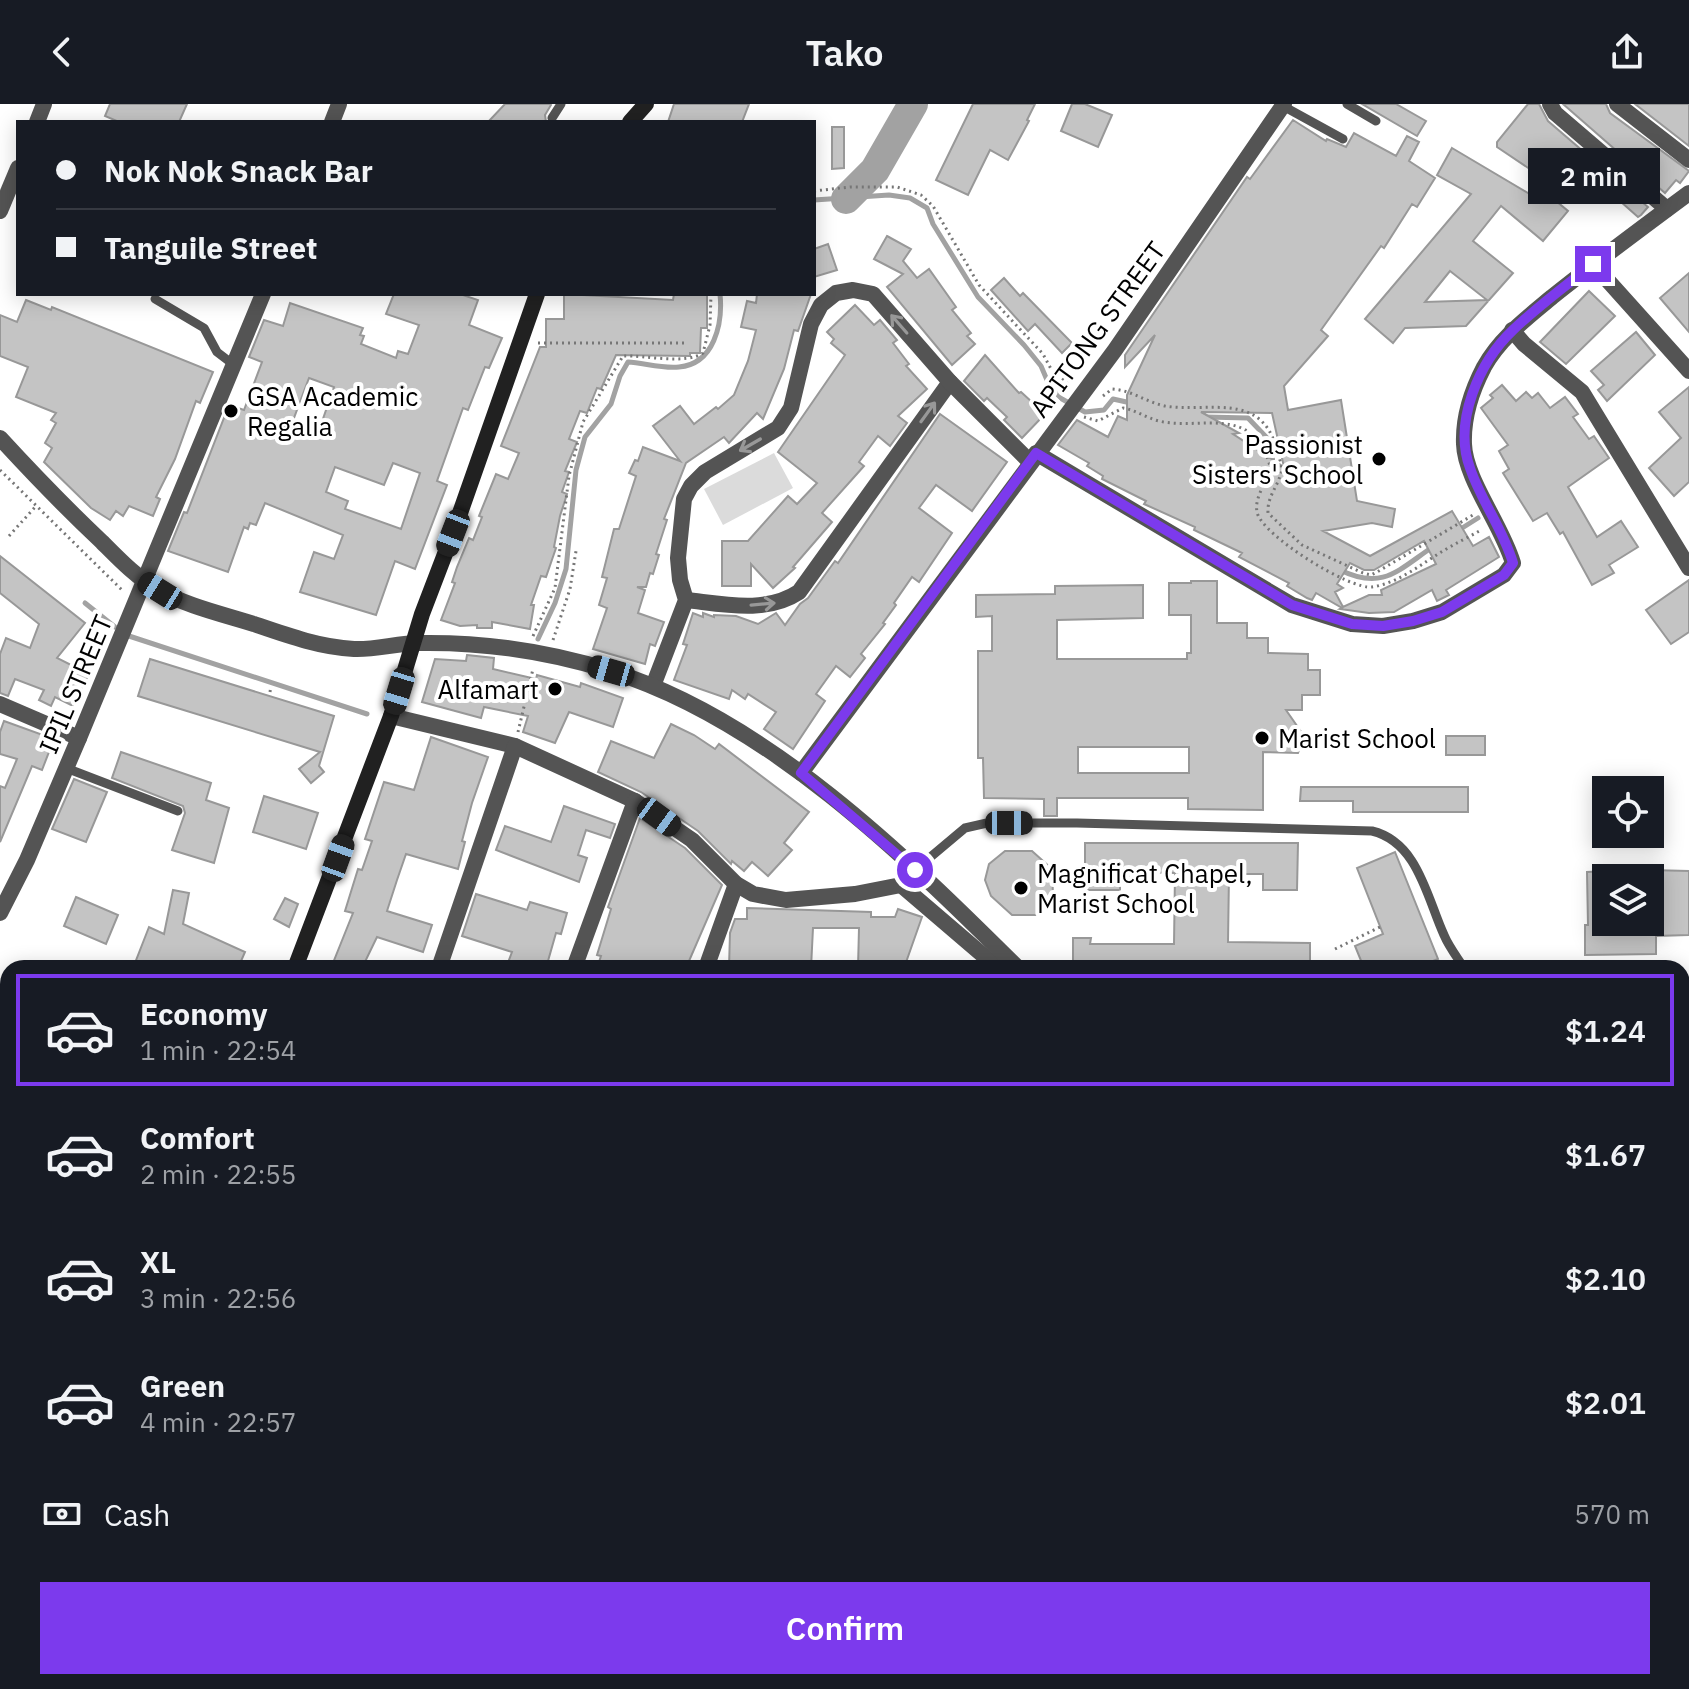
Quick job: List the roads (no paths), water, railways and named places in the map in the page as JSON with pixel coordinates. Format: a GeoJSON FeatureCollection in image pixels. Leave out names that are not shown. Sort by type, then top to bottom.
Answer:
{"type":"FeatureCollection","features":[{"type":"Feature","properties":{"kind":"main road"},"geometry":{"type":"LineString","coordinates":[[632,120],[646,104]]}},
{"type":"Feature","properties":{"kind":"main road"},"geometry":{"type":"LineString","coordinates":[[298,960],[391,716],[412,643],[536,296]]}},
{"type":"Feature","properties":{"kind":"street"},"geometry":{"type":"LineString","coordinates":[[1617,104],[1689,160]]}},
{"type":"Feature","properties":{"kind":"street","name":"APITONG STREET"},"geometry":{"type":"LineString","coordinates":[[801,773],[1033,458],[1078,404],[1284,105]]}},
{"type":"Feature","properties":{"kind":"street"},"geometry":{"type":"LineString","coordinates":[[1552,108],[1667,209]]}},
{"type":"Feature","properties":{"kind":"street"},"geometry":{"type":"LineString","coordinates":[[0,211],[16,173]]}},
{"type":"Feature","properties":{"kind":"street"},"geometry":{"type":"LineString","coordinates":[[653,686],[686,600],[678,558],[684,499],[691,486],[705,472],[778,428],[791,408],[811,324],[821,305],[836,293],[853,290],[873,294],[950,382],[1033,458],[1292,605],[1352,624],[1383,626],[1442,612],[1504,575],[1513,563],[1497,522],[1470,469],[1464,445],[1467,411],[1485,366],[1512,330],[1593,264],[1689,193]]}},
{"type":"Feature","properties":{"kind":"street"},"geometry":{"type":"LineString","coordinates":[[1593,264],[1689,371]]}},
{"type":"Feature","properties":{"kind":"street","name":"IPIL STREET"},"geometry":{"type":"LineString","coordinates":[[0,913],[27,860],[146,582],[262,296]]}},
{"type":"Feature","properties":{"kind":"street"},"geometry":{"type":"LineString","coordinates":[[1512,330],[1524,344],[1582,392],[1689,568]]}},
{"type":"Feature","properties":{"kind":"street"},"geometry":{"type":"LineString","coordinates":[[686,600],[764,605],[782,601],[799,592],[950,382]]}},
{"type":"Feature","properties":{"kind":"street"},"geometry":{"type":"LineString","coordinates":[[0,438],[60,503],[146,582],[188,602],[316,644],[364,649],[412,643],[537,652],[653,686],[718,719],[801,773],[915,870],[1010,960]]}},
{"type":"Feature","properties":{"kind":"street"},"geometry":{"type":"LineString","coordinates":[[0,704],[79,738]]}},
{"type":"Feature","properties":{"kind":"street"},"geometry":{"type":"LineString","coordinates":[[391,716],[515,746],[635,801],[692,840],[736,884],[753,894],[786,900],[840,896],[901,885],[915,870]]}},
{"type":"Feature","properties":{"kind":"street"},"geometry":{"type":"LineString","coordinates":[[442,960],[515,746]]}},
{"type":"Feature","properties":{"kind":"street"},"geometry":{"type":"LineString","coordinates":[[577,960],[635,801]]}},
{"type":"Feature","properties":{"kind":"street"},"geometry":{"type":"LineString","coordinates":[[709,960],[736,884]]}},
{"type":"Feature","properties":{"kind":"street"},"geometry":{"type":"LineString","coordinates":[[901,885],[989,960]]}},
{"type":"Feature","properties":{"kind":"lane"},"geometry":{"type":"LineString","coordinates":[[552,118],[561,104]]}},
{"type":"Feature","properties":{"kind":"lane"},"geometry":{"type":"LineString","coordinates":[[1347,104],[1376,121]]}},
{"type":"Feature","properties":{"kind":"lane"},"geometry":{"type":"LineString","coordinates":[[1284,105],[1343,139]]}},
{"type":"Feature","properties":{"kind":"lane"},"geometry":{"type":"LineString","coordinates":[[155,299],[204,328],[217,352],[234,365]]}},
{"type":"Feature","properties":{"kind":"lane"},"geometry":{"type":"LineString","coordinates":[[66,768],[178,811]]}},
{"type":"Feature","properties":{"kind":"lane"},"geometry":{"type":"LineString","coordinates":[[915,870],[965,828],[987,823],[1372,831],[1386,834],[1420,873],[1445,937],[1459,960]]}},
{"type":"Feature","properties":{"kind":"waterway"},"geometry":{"type":"LineString","coordinates":[[846,199],[875,170],[913,104]]}},
{"type":"Feature","properties":{"kind":"waterway"},"geometry":{"type":"LineString","coordinates":[[816,200],[889,195],[910,198],[927,208],[933,224],[978,297],[1024,345],[1041,366],[1050,387],[1062,399],[1085,412],[1104,410],[1113,399],[1131,403]]}},
{"type":"Feature","properties":{"kind":"waterway"},"geometry":{"type":"LineString","coordinates":[[538,639],[555,603],[566,569],[576,470],[585,437],[611,404],[628,362],[679,367],[701,359],[714,341],[718,329],[720,296]]}},
{"type":"Feature","properties":{"kind":"waterway"},"geometry":{"type":"LineString","coordinates":[[1206,417],[1248,418],[1271,442],[1273,465]]}},
{"type":"Feature","properties":{"kind":"waterway"},"geometry":{"type":"LineString","coordinates":[[1459,530],[1478,518]]}},
{"type":"Feature","properties":{"kind":"waterway"},"geometry":{"type":"LineString","coordinates":[[1340,570],[1355,576],[1379,578],[1400,570],[1434,546]]}},
{"type":"Feature","properties":{"kind":"waterway"},"geometry":{"type":"LineString","coordinates":[[85,603],[115,627]]}},
{"type":"Feature","properties":{"kind":"waterway"},"geometry":{"type":"LineString","coordinates":[[129,636],[367,714]]}},
{"type":"Feature","properties":{"kind":"place","name":"GSA Academic Regalia"},"geometry":{"type":"Point","coordinates":[231,411]}},
{"type":"Feature","properties":{"kind":"place","name":"Passionist Sisters' School"},"geometry":{"type":"Point","coordinates":[1379,459]}},
{"type":"Feature","properties":{"kind":"place","name":"Alfamart"},"geometry":{"type":"Point","coordinates":[555,689]}},
{"type":"Feature","properties":{"kind":"place","name":"Marist School"},"geometry":{"type":"Point","coordinates":[1262,738]}},
{"type":"Feature","properties":{"kind":"place","name":"Magnificat Chapel, Marist School"},"geometry":{"type":"Point","coordinates":[1021,888]}}]}
